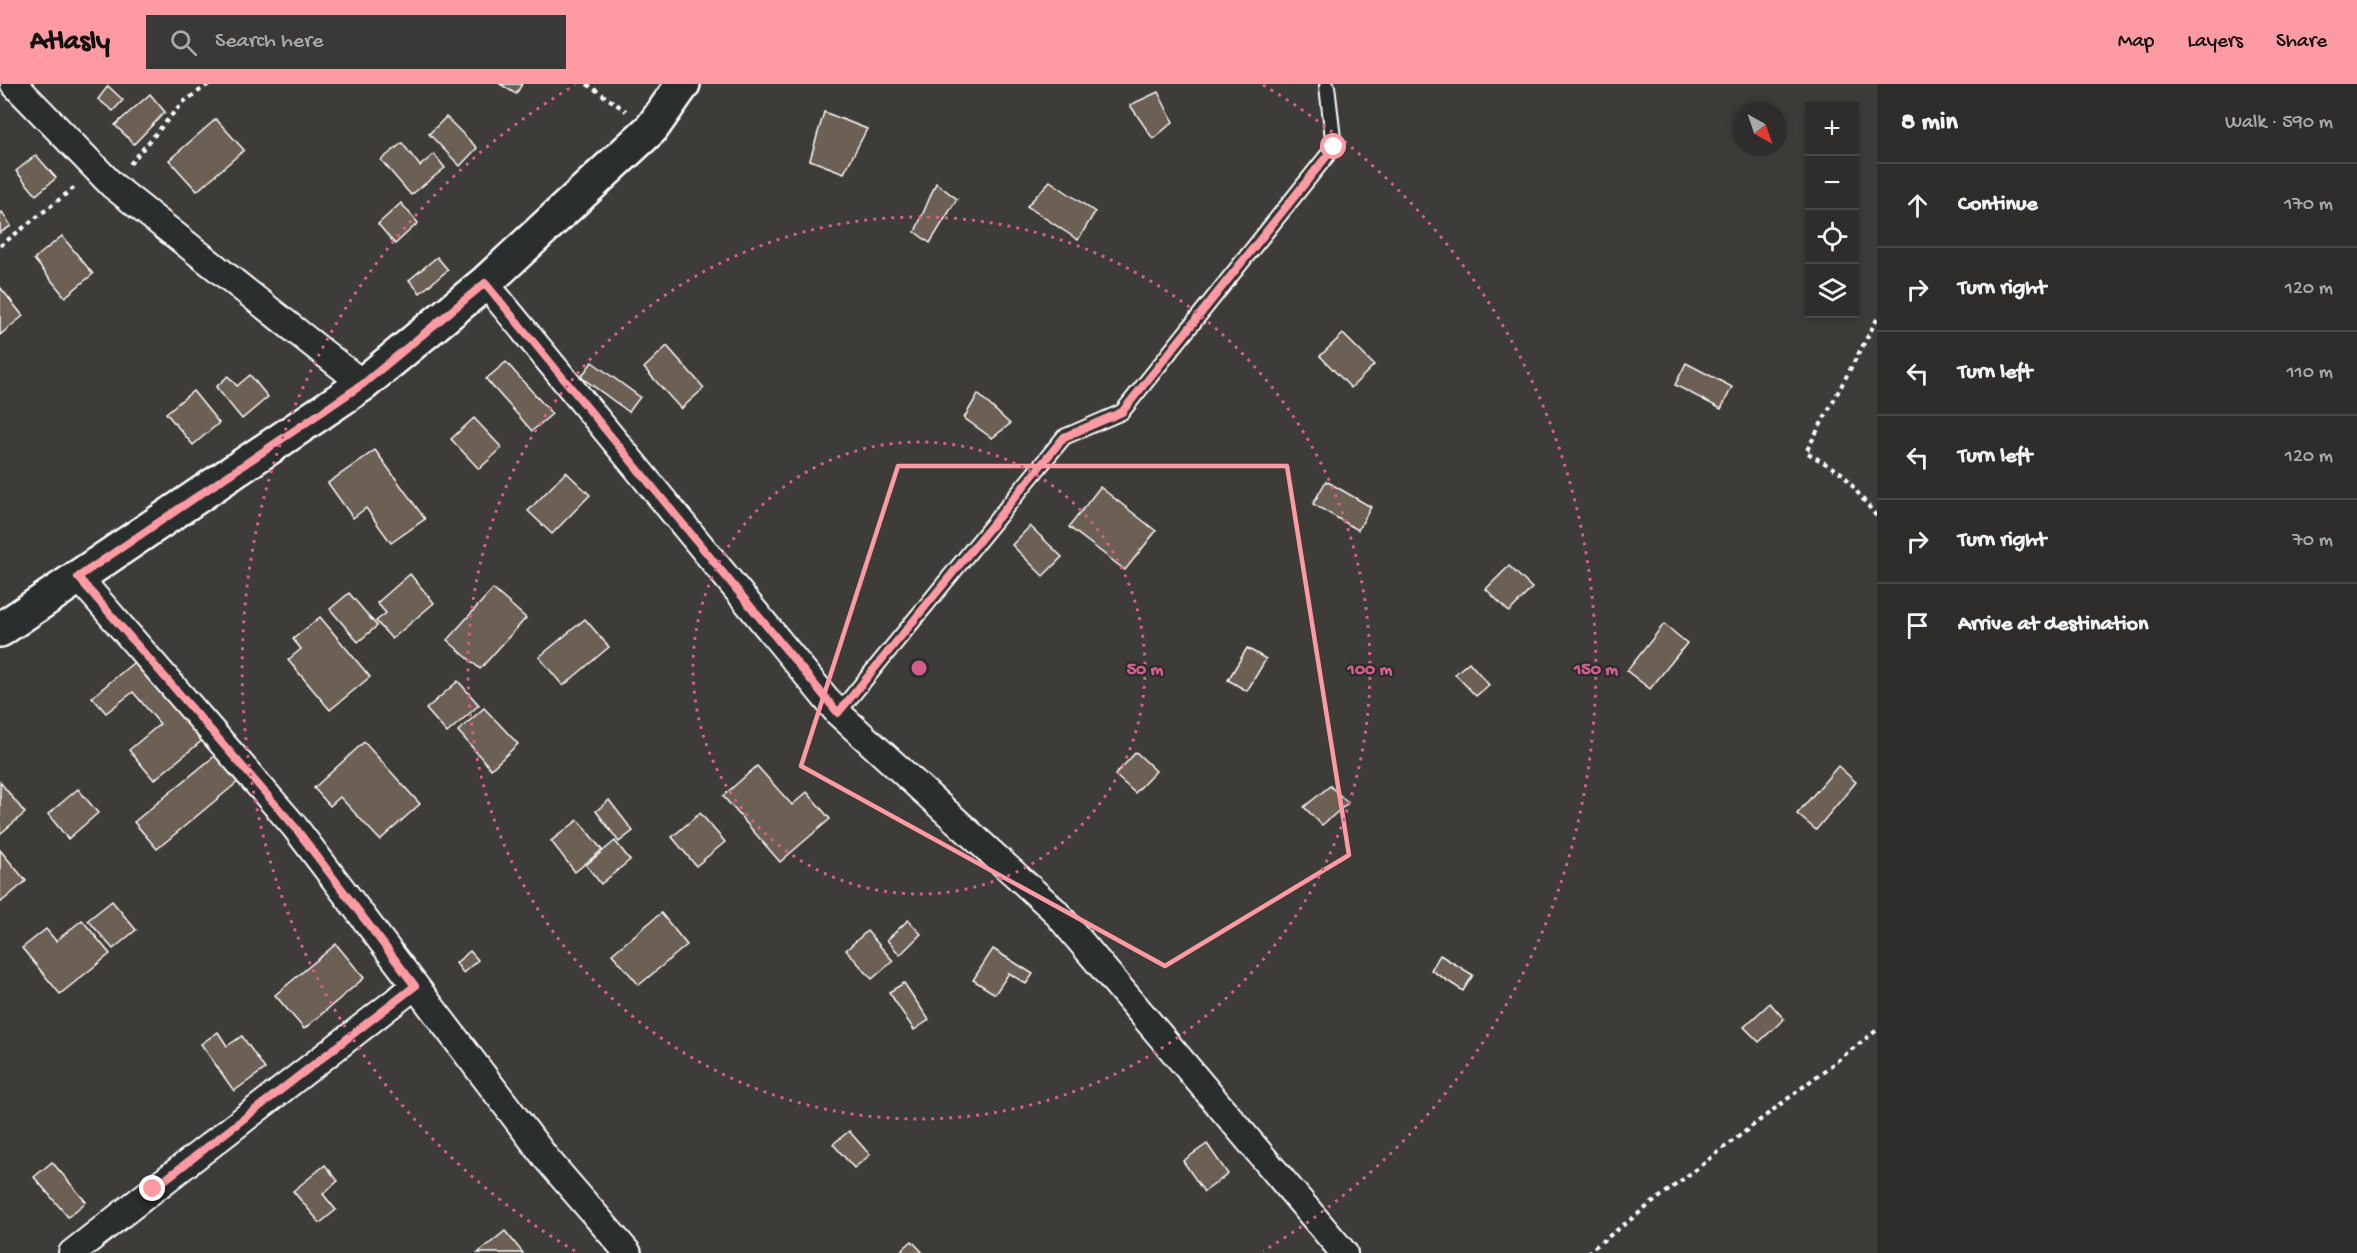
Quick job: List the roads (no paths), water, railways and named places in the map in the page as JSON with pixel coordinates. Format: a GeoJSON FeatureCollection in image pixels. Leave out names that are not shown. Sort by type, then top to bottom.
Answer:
{"type":"FeatureCollection","features":[{"type":"Feature","properties":{"kind":"street"},"geometry":{"type":"LineString","coordinates":[[14,84],[104,177],[363,384]]}},
{"type":"Feature","properties":{"kind":"street"},"geometry":{"type":"LineString","coordinates":[[0,630],[363,384],[485,283],[652,128],[683,84]]}},
{"type":"Feature","properties":{"kind":"street"},"geometry":{"type":"LineString","coordinates":[[485,283],[838,713],[1054,910],[1344,1253]]}},
{"type":"Feature","properties":{"kind":"street"},"geometry":{"type":"LineString","coordinates":[[78,577],[294,826],[546,1158],[628,1253]]}},
{"type":"Feature","properties":{"kind":"street"},"geometry":{"type":"LineString","coordinates":[[72,1253],[415,986]]}},
{"type":"Feature","properties":{"kind":"lane"},"geometry":{"type":"LineString","coordinates":[[838,713],[1064,437],[1122,412],[1334,147],[1327,86]]}}]}
